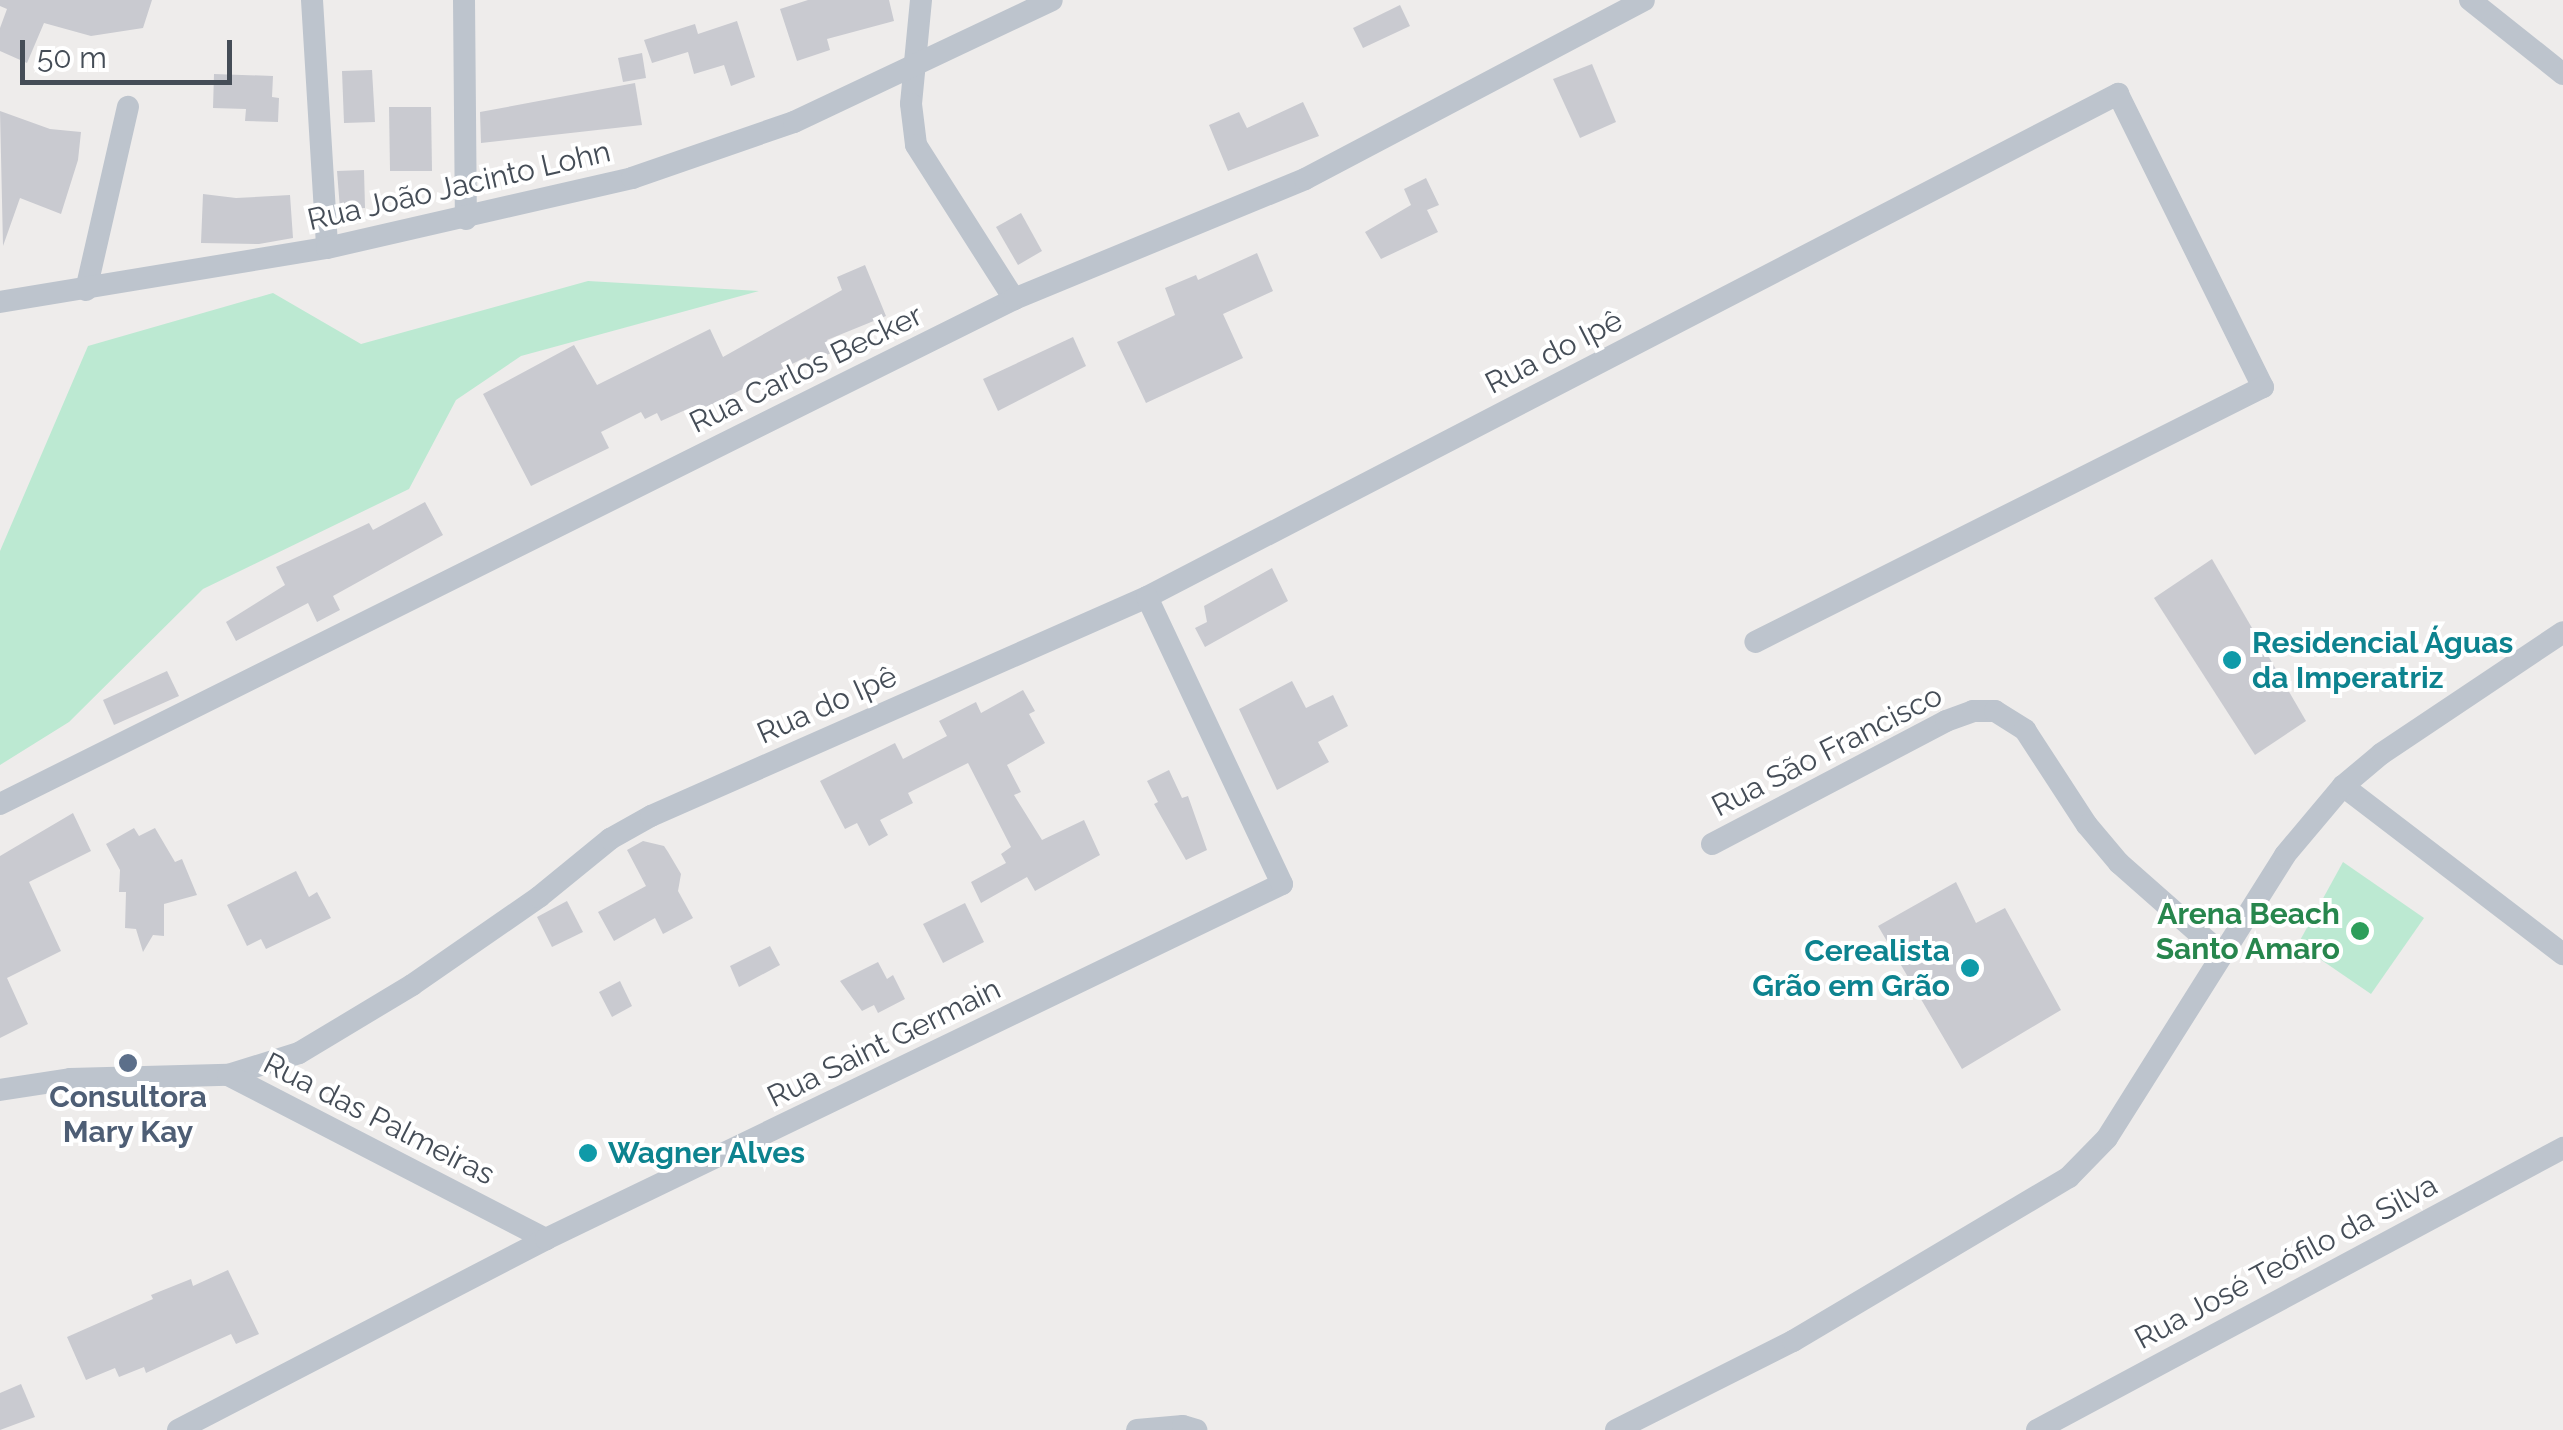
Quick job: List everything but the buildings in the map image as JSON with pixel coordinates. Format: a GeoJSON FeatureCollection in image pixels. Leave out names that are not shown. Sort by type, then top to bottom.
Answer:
{"type":"FeatureCollection","features":[{"type":"Feature","properties":{"kind":"street"},"geometry":{"type":"LineString","coordinates":[[312,0],[326,248]]}},
{"type":"Feature","properties":{"kind":"street"},"geometry":{"type":"LineString","coordinates":[[464,0],[466,219]]}},
{"type":"Feature","properties":{"kind":"street"},"geometry":{"type":"LineString","coordinates":[[921,0],[912,66],[912,127],[924,162],[1014,299]]}},
{"type":"Feature","properties":{"kind":"street","name":"Rua João Jacinto Lohn"},"geometry":{"type":"LineString","coordinates":[[0,302],[326,248],[466,219],[689,162],[794,122],[1052,0]]}},
{"type":"Feature","properties":{"kind":"street","name":"Rua Carlos Becker"},"geometry":{"type":"LineString","coordinates":[[0,804],[1014,299],[1305,180],[1644,0]]}},
{"type":"Feature","properties":{"kind":"street"},"geometry":{"type":"LineString","coordinates":[[2470,0],[2563,74]]}},
{"type":"Feature","properties":{"kind":"street","name":"Rua do Ipê"},"geometry":{"type":"LineString","coordinates":[[228,1075],[299,1054],[412,986],[538,897],[610,838],[651,816],[1147,597],[2118,94],[2263,386],[1755,642]]}},
{"type":"Feature","properties":{"kind":"street"},"geometry":{"type":"LineString","coordinates":[[86,290],[128,107]]}},
{"type":"Feature","properties":{"kind":"street","name":"Rua Saint Germain"},"geometry":{"type":"LineString","coordinates":[[178,1430],[546,1239],[1282,884],[1147,597]]}},
{"type":"Feature","properties":{"kind":"street"},"geometry":{"type":"LineString","coordinates":[[1616,1430],[1728,1377],[1827,1322],[2070,1177],[2096,1152],[2127,1109],[2285,855],[2343,786],[2381,754],[2563,632]]}},
{"type":"Feature","properties":{"kind":"street","name":"Rua São Francisco"},"geometry":{"type":"LineString","coordinates":[[1712,844],[1946,721],[1974,712],[1995,712],[2025,730],[2086,825],[2119,863],[2221,953]]}},
{"type":"Feature","properties":{"kind":"street"},"geometry":{"type":"LineString","coordinates":[[2343,786],[2563,954]]}},
{"type":"Feature","properties":{"kind":"street","name":"Rua das Palmeiras"},"geometry":{"type":"LineString","coordinates":[[0,1090],[70,1078],[228,1075],[546,1239]]}},
{"type":"Feature","properties":{"kind":"street","name":"Rua José Teófilo da Silva"},"geometry":{"type":"LineString","coordinates":[[2037,1430],[2563,1148]]}},
{"type":"Feature","properties":{"kind":"street"},"geometry":{"type":"LineString","coordinates":[[1137,1430],[1183,1426],[1196,1430]]}},
{"type":"Feature","properties":{"kind":"green space"},"geometry":{"type":"Polygon","coordinates":[[[588,281],[759,291],[521,356],[456,400],[409,489],[203,589],[69,722],[0,765],[0,551],[88,346],[273,293],[361,344],[588,281]]]}},
{"type":"Feature","properties":{"kind":"green space","name":"Arena Beach Santo Amaro"},"geometry":{"type":"Polygon","coordinates":[[[2343,862],[2424,918],[2371,994],[2298,944],[2343,862]]]}},
{"type":"Feature","properties":{"kind":"place","name":"Residencial Águas da Imperatriz"},"geometry":{"type":"Point","coordinates":[2232,660]}},
{"type":"Feature","properties":{"kind":"place","name":"Arena Beach Santo Amaro"},"geometry":{"type":"Point","coordinates":[2360,931]}},
{"type":"Feature","properties":{"kind":"place","name":"Cerealista Grão em Grão"},"geometry":{"type":"Point","coordinates":[1970,968]}},
{"type":"Feature","properties":{"kind":"place","name":"Consultora Mary Kay"},"geometry":{"type":"Point","coordinates":[128,1063]}},
{"type":"Feature","properties":{"kind":"place","name":"Wagner Alves"},"geometry":{"type":"Point","coordinates":[588,1153]}}]}
